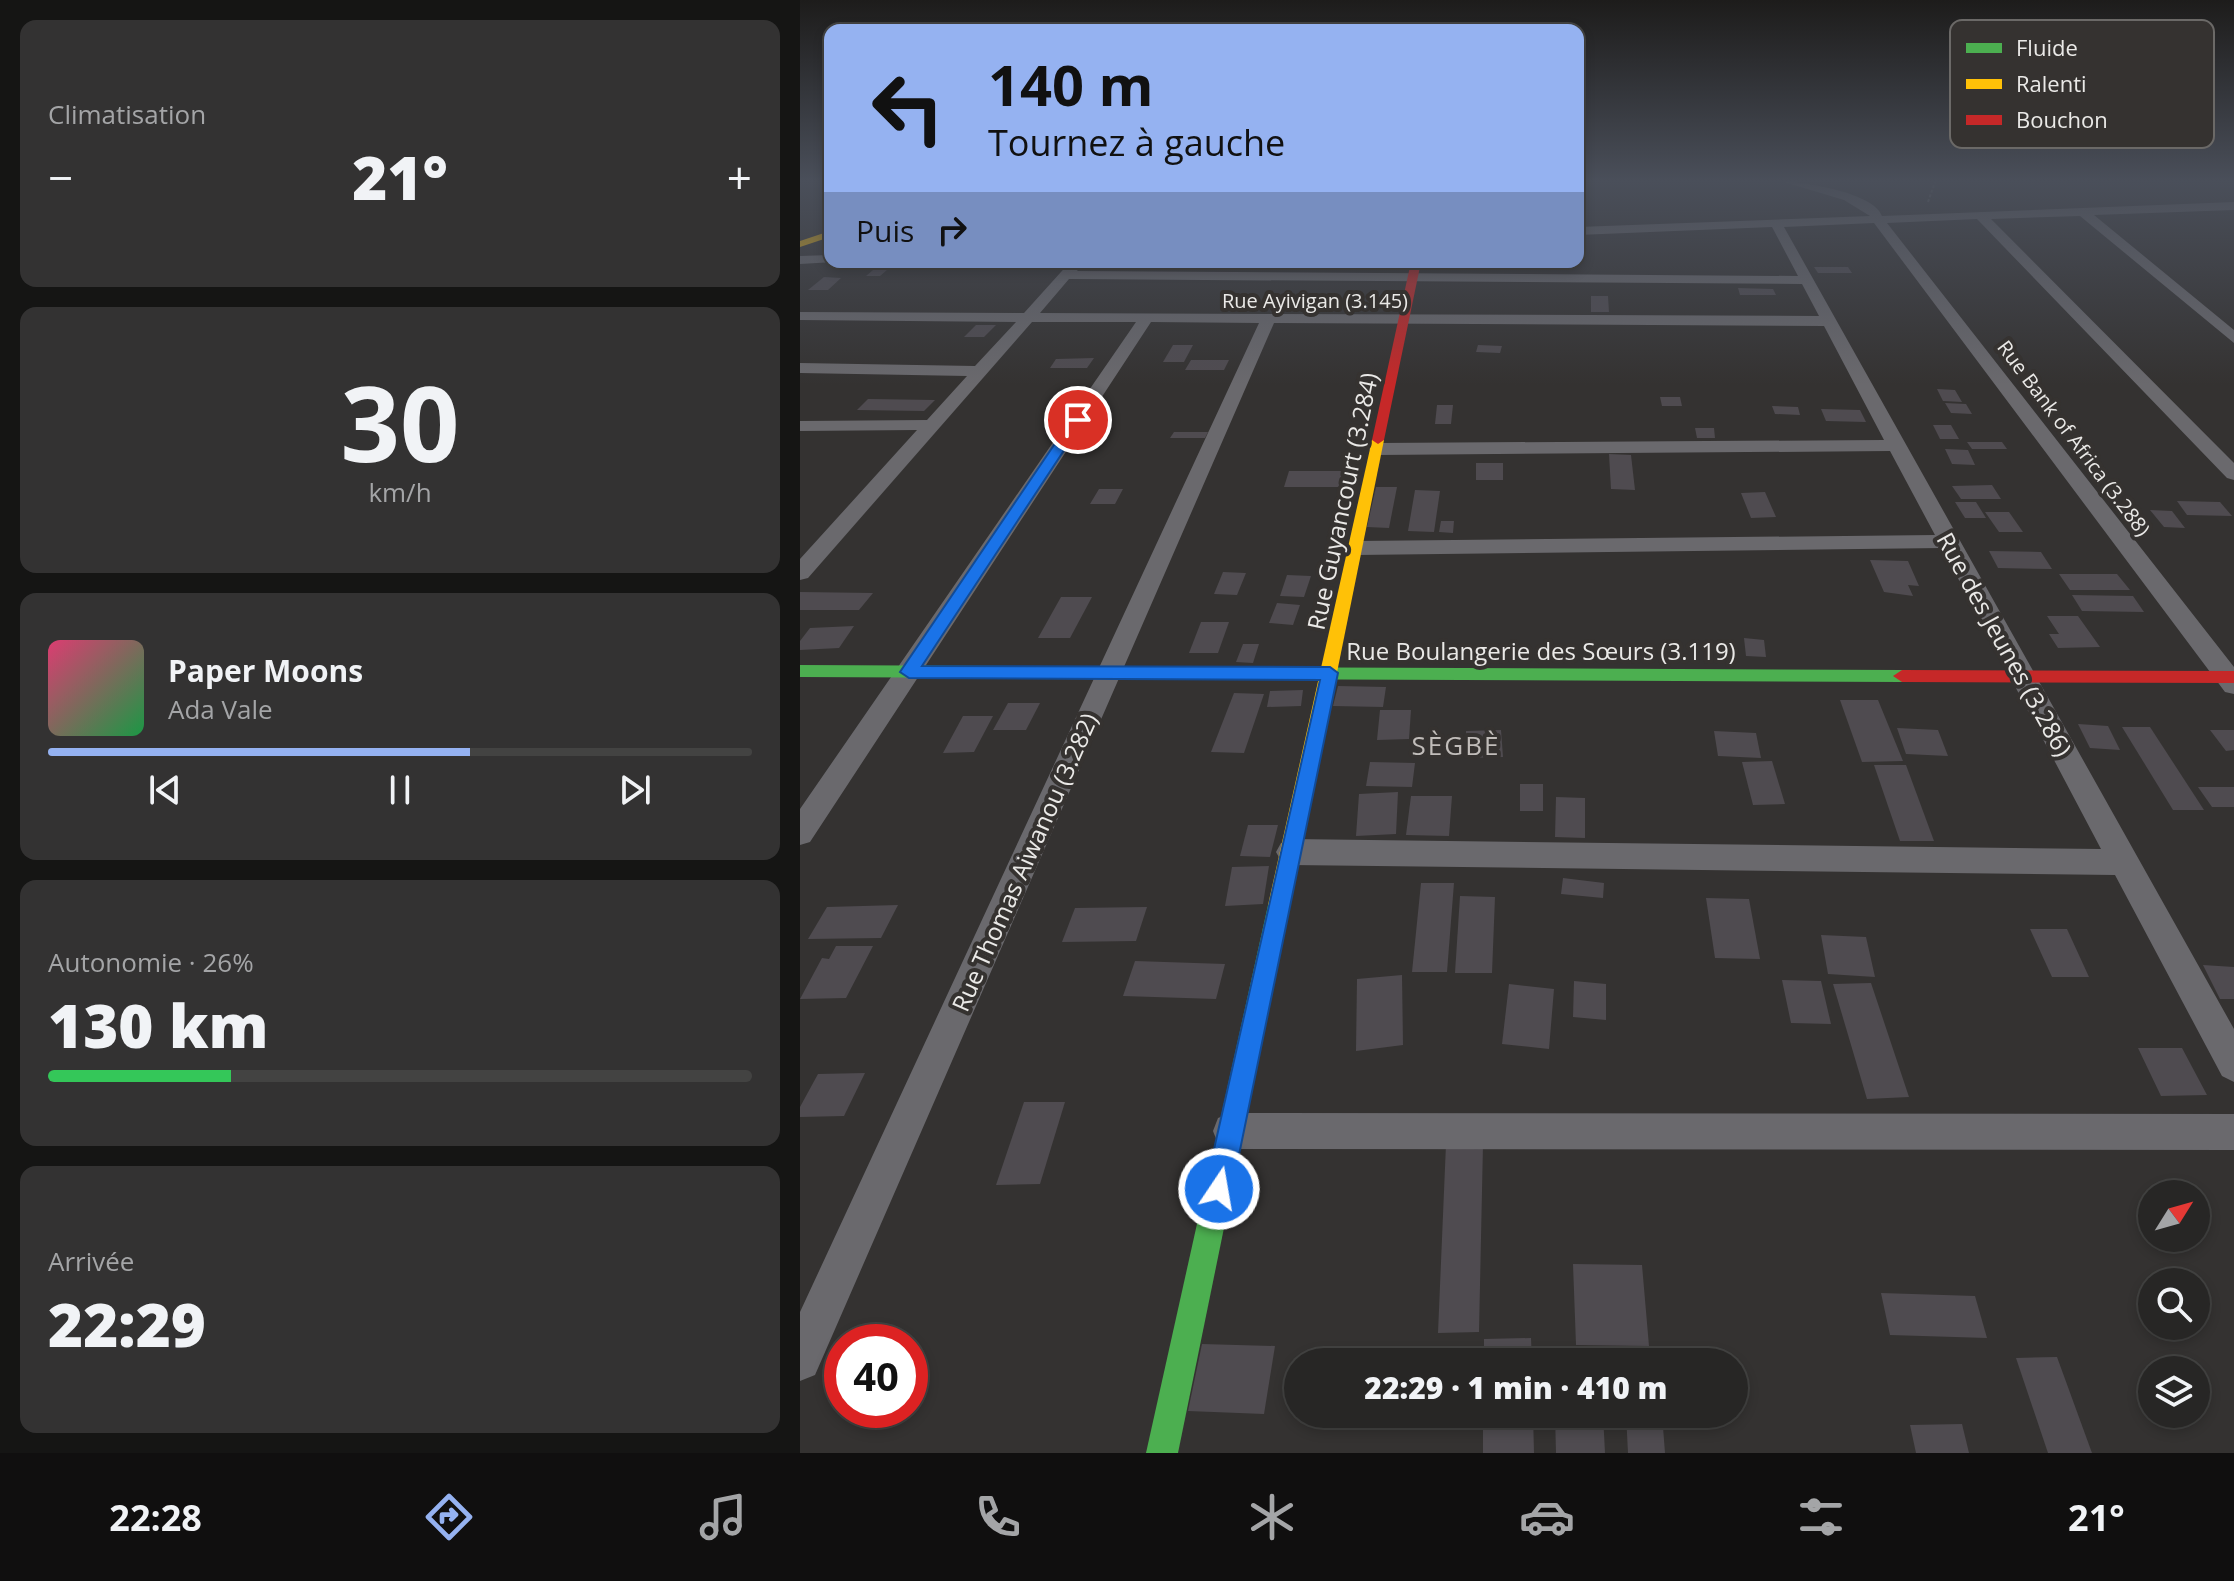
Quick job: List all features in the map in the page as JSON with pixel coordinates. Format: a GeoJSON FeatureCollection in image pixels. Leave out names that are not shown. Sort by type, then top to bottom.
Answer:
{"type":"FeatureCollection","features":[{"type":"Feature","properties":{"kind":"street","name":"Rue des Jeunes (3.286)"},"geometry":{"type":"LineString","coordinates":[[1791,250],[1900,445],[1947,541],[2025,676],[2234,1064]]}},
{"type":"Feature","properties":{"kind":"street","name":"Rue Bank of Africa (3.288)"},"geometry":{"type":"LineString","coordinates":[[1901,250],[2232,680]]}},
{"type":"Feature","properties":{"kind":"street"},"geometry":{"type":"LineString","coordinates":[[2014,250],[2234,474]]}},
{"type":"Feature","properties":{"kind":"street"},"geometry":{"type":"LineString","coordinates":[[2128,250],[2234,338]]}},
{"type":"Feature","properties":{"kind":"street"},"geometry":{"type":"LineString","coordinates":[[800,260],[824,259]]}},
{"type":"Feature","properties":{"kind":"street"},"geometry":{"type":"LineString","coordinates":[[800,573],[1071,269],[1414,270],[1808,280]]}},
{"type":"Feature","properties":{"kind":"street","name":"Rue Guyancourt (3.284)"},"geometry":{"type":"LineString","coordinates":[[1162,1453],[1414,270]]}},
{"type":"Feature","properties":{"kind":"street","name":"Rue Ayivigan (3.145)"},"geometry":{"type":"LineString","coordinates":[[800,316],[1829,321]]}},
{"type":"Feature","properties":{"kind":"street"},"geometry":{"type":"LineString","coordinates":[[800,833],[1146,319]]}},
{"type":"Feature","properties":{"kind":"street","name":"Rue Thomas Aiwanou (3.282)"},"geometry":{"type":"LineString","coordinates":[[800,1360],[1268,320]]}},
{"type":"Feature","properties":{"kind":"street"},"geometry":{"type":"LineString","coordinates":[[800,368],[980,371]]}},
{"type":"Feature","properties":{"kind":"street"},"geometry":{"type":"LineString","coordinates":[[800,426],[932,425]]}},
{"type":"Feature","properties":{"kind":"street"},"geometry":{"type":"LineString","coordinates":[[1378,449],[1900,445]]}},
{"type":"Feature","properties":{"kind":"street"},"geometry":{"type":"LineString","coordinates":[[1357,548],[1947,541]]}},
{"type":"Feature","properties":{"kind":"street"},"geometry":{"type":"LineString","coordinates":[[800,542],[828,542]]}},
{"type":"Feature","properties":{"kind":"street","name":"Rue Boulangerie des Sœurs (3.119)"},"geometry":{"type":"LineString","coordinates":[[800,671],[2025,676],[2232,680]]}},
{"type":"Feature","properties":{"kind":"street"},"geometry":{"type":"LineString","coordinates":[[1291,852],[2123,862]]}},
{"type":"Feature","properties":{"kind":"street"},"geometry":{"type":"LineString","coordinates":[[1231,1131],[2234,1132]]}},
{"type":"Feature","properties":{"kind":"building"},"geometry":{"type":"Polygon","coordinates":[[[1814,267],[1848,267],[1852,273],[1818,273],[1814,267]]]}},
{"type":"Feature","properties":{"kind":"building"},"geometry":{"type":"Polygon","coordinates":[[[875,268],[889,268],[880,276],[866,276],[875,268]]]}},
{"type":"Feature","properties":{"kind":"building"},"geometry":{"type":"Polygon","coordinates":[[[824,277],[841,278],[828,290],[808,290],[824,277]]]}},
{"type":"Feature","properties":{"kind":"building"},"geometry":{"type":"Polygon","coordinates":[[[1738,288],[1773,289],[1776,295],[1740,295],[1738,288]]]}},
{"type":"Feature","properties":{"kind":"building"},"geometry":{"type":"Polygon","coordinates":[[[1591,296],[1608,296],[1609,312],[1591,312],[1591,296]]]}},
{"type":"Feature","properties":{"kind":"building"},"geometry":{"type":"Polygon","coordinates":[[[976,325],[996,325],[984,337],[964,337],[976,325]]]}},
{"type":"Feature","properties":{"kind":"building"},"geometry":{"type":"Polygon","coordinates":[[[1173,345],[1193,345],[1184,362],[1163,362],[1173,345]]]}},
{"type":"Feature","properties":{"kind":"building"},"geometry":{"type":"Polygon","coordinates":[[[1478,345],[1502,346],[1500,353],[1476,352],[1478,345]]]}},
{"type":"Feature","properties":{"kind":"building"},"geometry":{"type":"Polygon","coordinates":[[[1094,358],[1087,368],[1050,368],[1056,359],[1094,358]]]}},
{"type":"Feature","properties":{"kind":"building"},"geometry":{"type":"Polygon","coordinates":[[[1191,360],[1229,360],[1224,370],[1185,370],[1191,360]]]}},
{"type":"Feature","properties":{"kind":"building"},"geometry":{"type":"Polygon","coordinates":[[[1937,389],[1955,390],[1962,402],[1943,401],[1937,389]]]}},
{"type":"Feature","properties":{"kind":"building"},"geometry":{"type":"Polygon","coordinates":[[[1660,397],[1680,397],[1682,406],[1662,406],[1660,397]]]}},
{"type":"Feature","properties":{"kind":"building"},"geometry":{"type":"Polygon","coordinates":[[[868,399],[935,400],[924,411],[857,410],[868,399]]]}},
{"type":"Feature","properties":{"kind":"building"},"geometry":{"type":"Polygon","coordinates":[[[1945,403],[1966,404],[1972,414],[1951,413],[1945,403]]]}},
{"type":"Feature","properties":{"kind":"building"},"geometry":{"type":"Polygon","coordinates":[[[1437,405],[1453,405],[1451,424],[1435,424],[1437,405]]]}},
{"type":"Feature","properties":{"kind":"building"},"geometry":{"type":"Polygon","coordinates":[[[1772,406],[1798,407],[1800,415],[1775,414],[1772,406]]]}},
{"type":"Feature","properties":{"kind":"building"},"geometry":{"type":"Polygon","coordinates":[[[1821,409],[1860,410],[1866,422],[1826,421],[1821,409]]]}},
{"type":"Feature","properties":{"kind":"building"},"geometry":{"type":"Polygon","coordinates":[[[1933,425],[1951,425],[1959,439],[1940,439],[1933,425]]]}},
{"type":"Feature","properties":{"kind":"building"},"geometry":{"type":"Polygon","coordinates":[[[1695,428],[1714,428],[1715,438],[1697,438],[1695,428]]]}},
{"type":"Feature","properties":{"kind":"building"},"geometry":{"type":"Polygon","coordinates":[[[1174,432],[1208,432],[1205,438],[1170,438],[1174,432]]]}},
{"type":"Feature","properties":{"kind":"building"},"geometry":{"type":"Polygon","coordinates":[[[1967,442],[2002,442],[2007,449],[1972,449],[1967,442]]]}},
{"type":"Feature","properties":{"kind":"building"},"geometry":{"type":"Polygon","coordinates":[[[1945,449],[1968,450],[1975,465],[1952,464],[1945,449]]]}},
{"type":"Feature","properties":{"kind":"building"},"geometry":{"type":"Polygon","coordinates":[[[1609,454],[1631,455],[1635,490],[1611,489],[1609,454]]]}},
{"type":"Feature","properties":{"kind":"building"},"geometry":{"type":"Polygon","coordinates":[[[1476,463],[1503,463],[1503,480],[1476,480],[1476,463]]]}},
{"type":"Feature","properties":{"kind":"building"},"geometry":{"type":"Polygon","coordinates":[[[1289,471],[1352,471],[1348,487],[1284,487],[1289,471]]]}},
{"type":"Feature","properties":{"kind":"building"},"geometry":{"type":"Polygon","coordinates":[[[1992,485],[2001,499],[1961,499],[1952,486],[1992,485]]]}},
{"type":"Feature","properties":{"kind":"building"},"geometry":{"type":"Polygon","coordinates":[[[1376,487],[1397,487],[1389,528],[1367,527],[1376,487]]]}},
{"type":"Feature","properties":{"kind":"building"},"geometry":{"type":"Polygon","coordinates":[[[1099,489],[1123,489],[1115,504],[1090,504],[1099,489]]]}},
{"type":"Feature","properties":{"kind":"building"},"geometry":{"type":"Polygon","coordinates":[[[1415,490],[1440,491],[1434,532],[1408,531],[1415,490]]]}},
{"type":"Feature","properties":{"kind":"building"},"geometry":{"type":"Polygon","coordinates":[[[1765,492],[1776,517],[1751,518],[1741,493],[1765,492]]]}},
{"type":"Feature","properties":{"kind":"building"},"geometry":{"type":"Polygon","coordinates":[[[2177,501],[2220,502],[2232,516],[2187,515],[2177,501]]]}},
{"type":"Feature","properties":{"kind":"building"},"geometry":{"type":"Polygon","coordinates":[[[1955,502],[1976,502],[1986,518],[1965,518],[1955,502]]]}},
{"type":"Feature","properties":{"kind":"building"},"geometry":{"type":"Polygon","coordinates":[[[2150,510],[2172,511],[2185,528],[2164,527],[2150,510]]]}},
{"type":"Feature","properties":{"kind":"building"},"geometry":{"type":"Polygon","coordinates":[[[1985,512],[2009,512],[2023,532],[1999,532],[1985,512]]]}},
{"type":"Feature","properties":{"kind":"building"},"geometry":{"type":"Polygon","coordinates":[[[1441,521],[1454,521],[1453,533],[1439,532],[1441,521]]]}},
{"type":"Feature","properties":{"kind":"building"},"geometry":{"type":"Polygon","coordinates":[[[1989,551],[2041,552],[2052,569],[1998,568],[1989,551]]]}},
{"type":"Feature","properties":{"kind":"building"},"geometry":{"type":"Polygon","coordinates":[[[1870,560],[1908,561],[1919,586],[1908,585],[1913,596],[1884,592],[1870,560]]]}},
{"type":"Feature","properties":{"kind":"building"},"geometry":{"type":"Polygon","coordinates":[[[1223,572],[1246,573],[1237,595],[1214,594],[1223,572]]]}},
{"type":"Feature","properties":{"kind":"building"},"geometry":{"type":"Polygon","coordinates":[[[2059,574],[2117,574],[2130,590],[2070,590],[2059,574]]]}},
{"type":"Feature","properties":{"kind":"building"},"geometry":{"type":"Polygon","coordinates":[[[1287,575],[1311,576],[1304,597],[1280,596],[1287,575]]]}},
{"type":"Feature","properties":{"kind":"building"},"geometry":{"type":"Polygon","coordinates":[[[800,592],[873,593],[859,610],[800,610],[800,592]]]}},
{"type":"Feature","properties":{"kind":"building"},"geometry":{"type":"Polygon","coordinates":[[[2072,595],[2133,596],[2144,612],[2082,611],[2072,595]]]}},
{"type":"Feature","properties":{"kind":"building"},"geometry":{"type":"Polygon","coordinates":[[[1061,597],[1092,597],[1070,638],[1038,638],[1061,597]]]}},
{"type":"Feature","properties":{"kind":"building"},"geometry":{"type":"Polygon","coordinates":[[[1277,603],[1300,605],[1293,625],[1269,623],[1277,603]]]}},
{"type":"Feature","properties":{"kind":"building"},"geometry":{"type":"Polygon","coordinates":[[[2047,616],[2078,616],[2100,647],[2058,648],[2049,634],[2059,634],[2047,616]]]}},
{"type":"Feature","properties":{"kind":"building"},"geometry":{"type":"Polygon","coordinates":[[[1201,622],[1229,622],[1218,653],[1189,653],[1201,622]]]}},
{"type":"Feature","properties":{"kind":"building"},"geometry":{"type":"Polygon","coordinates":[[[854,626],[839,648],[800,650],[800,641],[810,628],[854,626]]]}},
{"type":"Feature","properties":{"kind":"building"},"geometry":{"type":"Polygon","coordinates":[[[1744,638],[1764,640],[1766,657],[1746,656],[1744,638]]]}},
{"type":"Feature","properties":{"kind":"building"},"geometry":{"type":"Polygon","coordinates":[[[1243,644],[1259,644],[1253,663],[1236,662],[1243,644]]]}},
{"type":"Feature","properties":{"kind":"building"},"geometry":{"type":"Polygon","coordinates":[[[1338,686],[1386,687],[1383,707],[1333,706],[1338,686]]]}},
{"type":"Feature","properties":{"kind":"building"},"geometry":{"type":"Polygon","coordinates":[[[1303,690],[1301,706],[1267,707],[1270,691],[1303,690]]]}},
{"type":"Feature","properties":{"kind":"building"},"geometry":{"type":"Polygon","coordinates":[[[1234,693],[1264,694],[1244,753],[1211,752],[1234,693]]]}},
{"type":"Feature","properties":{"kind":"building"},"geometry":{"type":"Polygon","coordinates":[[[1840,700],[1878,700],[1903,761],[1862,762],[1840,700]]]}},
{"type":"Feature","properties":{"kind":"building"},"geometry":{"type":"Polygon","coordinates":[[[1008,703],[1040,703],[1026,730],[993,730],[1008,703]]]}},
{"type":"Feature","properties":{"kind":"building"},"geometry":{"type":"Polygon","coordinates":[[[1380,710],[1411,710],[1409,739],[1377,740],[1380,710]]]}},
{"type":"Feature","properties":{"kind":"building"},"geometry":{"type":"Polygon","coordinates":[[[963,716],[993,716],[974,752],[943,753],[963,716]]]}},
{"type":"Feature","properties":{"kind":"building"},"geometry":{"type":"Polygon","coordinates":[[[2078,724],[2108,726],[2120,750],[2090,748],[2078,724]]]}},
{"type":"Feature","properties":{"kind":"building"},"geometry":{"type":"Polygon","coordinates":[[[2122,727],[2150,727],[2204,810],[2173,810],[2122,727]]]}},
{"type":"Feature","properties":{"kind":"building"},"geometry":{"type":"Polygon","coordinates":[[[1897,728],[1938,730],[1948,756],[1906,754],[1897,728]]]}},
{"type":"Feature","properties":{"kind":"building"},"geometry":{"type":"Polygon","coordinates":[[[1501,730],[1503,757],[1466,758],[1466,731],[1501,730]]]}},
{"type":"Feature","properties":{"kind":"building"},"geometry":{"type":"Polygon","coordinates":[[[2210,730],[2234,730],[2234,750],[2226,751],[2210,730]]]}},
{"type":"Feature","properties":{"kind":"building"},"geometry":{"type":"Polygon","coordinates":[[[1714,731],[1756,733],[1761,758],[1718,756],[1714,731]]]}},
{"type":"Feature","properties":{"kind":"building"},"geometry":{"type":"Polygon","coordinates":[[[1772,761],[1785,804],[1753,805],[1742,762],[1772,761]]]}},
{"type":"Feature","properties":{"kind":"building"},"geometry":{"type":"Polygon","coordinates":[[[1370,762],[1415,763],[1412,787],[1366,786],[1370,762]]]}},
{"type":"Feature","properties":{"kind":"building"},"geometry":{"type":"Polygon","coordinates":[[[1874,765],[1906,765],[1934,841],[1900,841],[1874,765]]]}},
{"type":"Feature","properties":{"kind":"building"},"geometry":{"type":"Polygon","coordinates":[[[1520,784],[1543,784],[1543,811],[1520,811],[1520,784]]]}},
{"type":"Feature","properties":{"kind":"building"},"geometry":{"type":"Polygon","coordinates":[[[2198,787],[2234,787],[2234,807],[2212,807],[2198,787]]]}},
{"type":"Feature","properties":{"kind":"building"},"geometry":{"type":"Polygon","coordinates":[[[1398,792],[1396,834],[1356,836],[1359,794],[1398,792]]]}},
{"type":"Feature","properties":{"kind":"building"},"geometry":{"type":"Polygon","coordinates":[[[1411,796],[1452,796],[1449,836],[1406,835],[1411,796]]]}},
{"type":"Feature","properties":{"kind":"building"},"geometry":{"type":"Polygon","coordinates":[[[1556,797],[1585,798],[1585,838],[1555,837],[1556,797]]]}},
{"type":"Feature","properties":{"kind":"building"},"geometry":{"type":"Polygon","coordinates":[[[1248,825],[1278,825],[1270,857],[1240,856],[1248,825]]]}},
{"type":"Feature","properties":{"kind":"building"},"geometry":{"type":"Polygon","coordinates":[[[1269,866],[1263,904],[1225,906],[1232,867],[1269,866]]]}},
{"type":"Feature","properties":{"kind":"building"},"geometry":{"type":"Polygon","coordinates":[[[1563,878],[1604,883],[1603,898],[1561,894],[1563,878]]]}},
{"type":"Feature","properties":{"kind":"building"},"geometry":{"type":"Polygon","coordinates":[[[1421,883],[1454,883],[1447,972],[1412,972],[1421,883]]]}},
{"type":"Feature","properties":{"kind":"building"},"geometry":{"type":"Polygon","coordinates":[[[1460,896],[1495,897],[1492,973],[1455,973],[1460,896]]]}},
{"type":"Feature","properties":{"kind":"building"},"geometry":{"type":"Polygon","coordinates":[[[1706,898],[1749,899],[1760,959],[1715,958],[1706,898]]]}},
{"type":"Feature","properties":{"kind":"building"},"geometry":{"type":"Polygon","coordinates":[[[898,905],[881,938],[808,939],[827,907],[898,905]]]}},
{"type":"Feature","properties":{"kind":"building"},"geometry":{"type":"Polygon","coordinates":[[[1147,907],[1136,941],[1062,942],[1075,908],[1147,907]]]}},
{"type":"Feature","properties":{"kind":"building"},"geometry":{"type":"Polygon","coordinates":[[[2030,929],[2067,929],[2089,977],[2052,977],[2030,929]]]}},
{"type":"Feature","properties":{"kind":"building"},"geometry":{"type":"Polygon","coordinates":[[[1821,935],[1866,937],[1875,977],[1828,974],[1821,935]]]}},
{"type":"Feature","properties":{"kind":"building"},"geometry":{"type":"Polygon","coordinates":[[[836,946],[873,946],[846,998],[800,999],[822,958],[829,959],[836,946]]]}},
{"type":"Feature","properties":{"kind":"building"},"geometry":{"type":"Polygon","coordinates":[[[1135,961],[1225,964],[1216,999],[1123,996],[1135,961]]]}},
{"type":"Feature","properties":{"kind":"building"},"geometry":{"type":"Polygon","coordinates":[[[2203,965],[2234,967],[2234,999],[2220,999],[2203,965]]]}},
{"type":"Feature","properties":{"kind":"building"},"geometry":{"type":"Polygon","coordinates":[[[1402,975],[1403,1045],[1356,1051],[1357,979],[1402,975]]]}},
{"type":"Feature","properties":{"kind":"building"},"geometry":{"type":"Polygon","coordinates":[[[1782,980],[1821,981],[1831,1024],[1791,1023],[1782,980]]]}},
{"type":"Feature","properties":{"kind":"building"},"geometry":{"type":"Polygon","coordinates":[[[1574,981],[1606,984],[1606,1020],[1573,1017],[1574,981]]]}},
{"type":"Feature","properties":{"kind":"building"},"geometry":{"type":"Polygon","coordinates":[[[1871,983],[1909,1097],[1867,1099],[1833,984],[1871,983]]]}},
{"type":"Feature","properties":{"kind":"building"},"geometry":{"type":"Polygon","coordinates":[[[1509,984],[1554,989],[1549,1049],[1502,1044],[1509,984]]]}},
{"type":"Feature","properties":{"kind":"building"},"geometry":{"type":"Polygon","coordinates":[[[2138,1048],[2182,1048],[2207,1095],[2161,1096],[2138,1048]]]}},
{"type":"Feature","properties":{"kind":"building"},"geometry":{"type":"Polygon","coordinates":[[[865,1073],[844,1116],[800,1117],[800,1107],[818,1074],[865,1073]]]}},
{"type":"Feature","properties":{"kind":"building"},"geometry":{"type":"Polygon","coordinates":[[[1024,1102],[1065,1102],[1040,1184],[996,1185],[1024,1102]]]}},
{"type":"Feature","properties":{"kind":"building"},"geometry":{"type":"Polygon","coordinates":[[[1446,1144],[1483,1144],[1479,1332],[1438,1333],[1446,1144]]]}},
{"type":"Feature","properties":{"kind":"building"},"geometry":{"type":"Polygon","coordinates":[[[1573,1264],[1642,1265],[1649,1346],[1576,1345],[1573,1264]]]}},
{"type":"Feature","properties":{"kind":"building"},"geometry":{"type":"Polygon","coordinates":[[[1881,1293],[1975,1296],[1987,1338],[1890,1335],[1881,1293]]]}},
{"type":"Feature","properties":{"kind":"building"},"geometry":{"type":"Polygon","coordinates":[[[1531,1338],[1531,1348],[1484,1348],[1484,1339],[1531,1338]]]}},
{"type":"Feature","properties":{"kind":"building"},"geometry":{"type":"Polygon","coordinates":[[[1202,1344],[1275,1346],[1264,1414],[1188,1411],[1202,1344]]]}},
{"type":"Feature","properties":{"kind":"building"},"geometry":{"type":"Polygon","coordinates":[[[2057,1357],[2092,1453],[2048,1453],[2016,1358],[2057,1357]]]}},
{"type":"Feature","properties":{"kind":"building"},"geometry":{"type":"Polygon","coordinates":[[[1962,1424],[1969,1453],[1916,1453],[1910,1425],[1962,1424]]]}},
{"type":"Feature","properties":{"kind":"building"},"geometry":{"type":"Polygon","coordinates":[[[1483,1428],[1533,1428],[1534,1453],[1483,1453],[1483,1428]]]}},
{"type":"Feature","properties":{"kind":"building"},"geometry":{"type":"Polygon","coordinates":[[[1555,1428],[1604,1428],[1605,1453],[1556,1453],[1555,1428]]]}},
{"type":"Feature","properties":{"kind":"building"},"geometry":{"type":"Polygon","coordinates":[[[1627,1428],[1663,1428],[1665,1453],[1628,1453],[1627,1428]]]}},
{"type":"Feature","properties":{"kind":"traffic: fast"},"geometry":{"type":"LineString","coordinates":[[800,671],[1902,676]]}},
{"type":"Feature","properties":{"kind":"traffic: fast"},"geometry":{"type":"LineString","coordinates":[[1162,1453],[1279,905]]}},
{"type":"Feature","properties":{"kind":"traffic: slow"},"geometry":{"type":"LineString","coordinates":[[1279,905],[1378,440]]}},
{"type":"Feature","properties":{"kind":"traffic: jam"},"geometry":{"type":"LineString","coordinates":[[1378,440],[1415,268]]}},
{"type":"Feature","properties":{"kind":"traffic: jam"},"geometry":{"type":"LineString","coordinates":[[1902,676],[2234,677]]}},
{"type":"Feature","properties":{"kind":"district","name":"SÈGBÈ"},"geometry":{"type":"Point","coordinates":[1456,745]}},
{"type":"Feature","properties":{"kind":"route"},"geometry":{"type":"LineString","coordinates":[[1078,420],[909,672],[1330,673],[1219,1189]]}}]}
